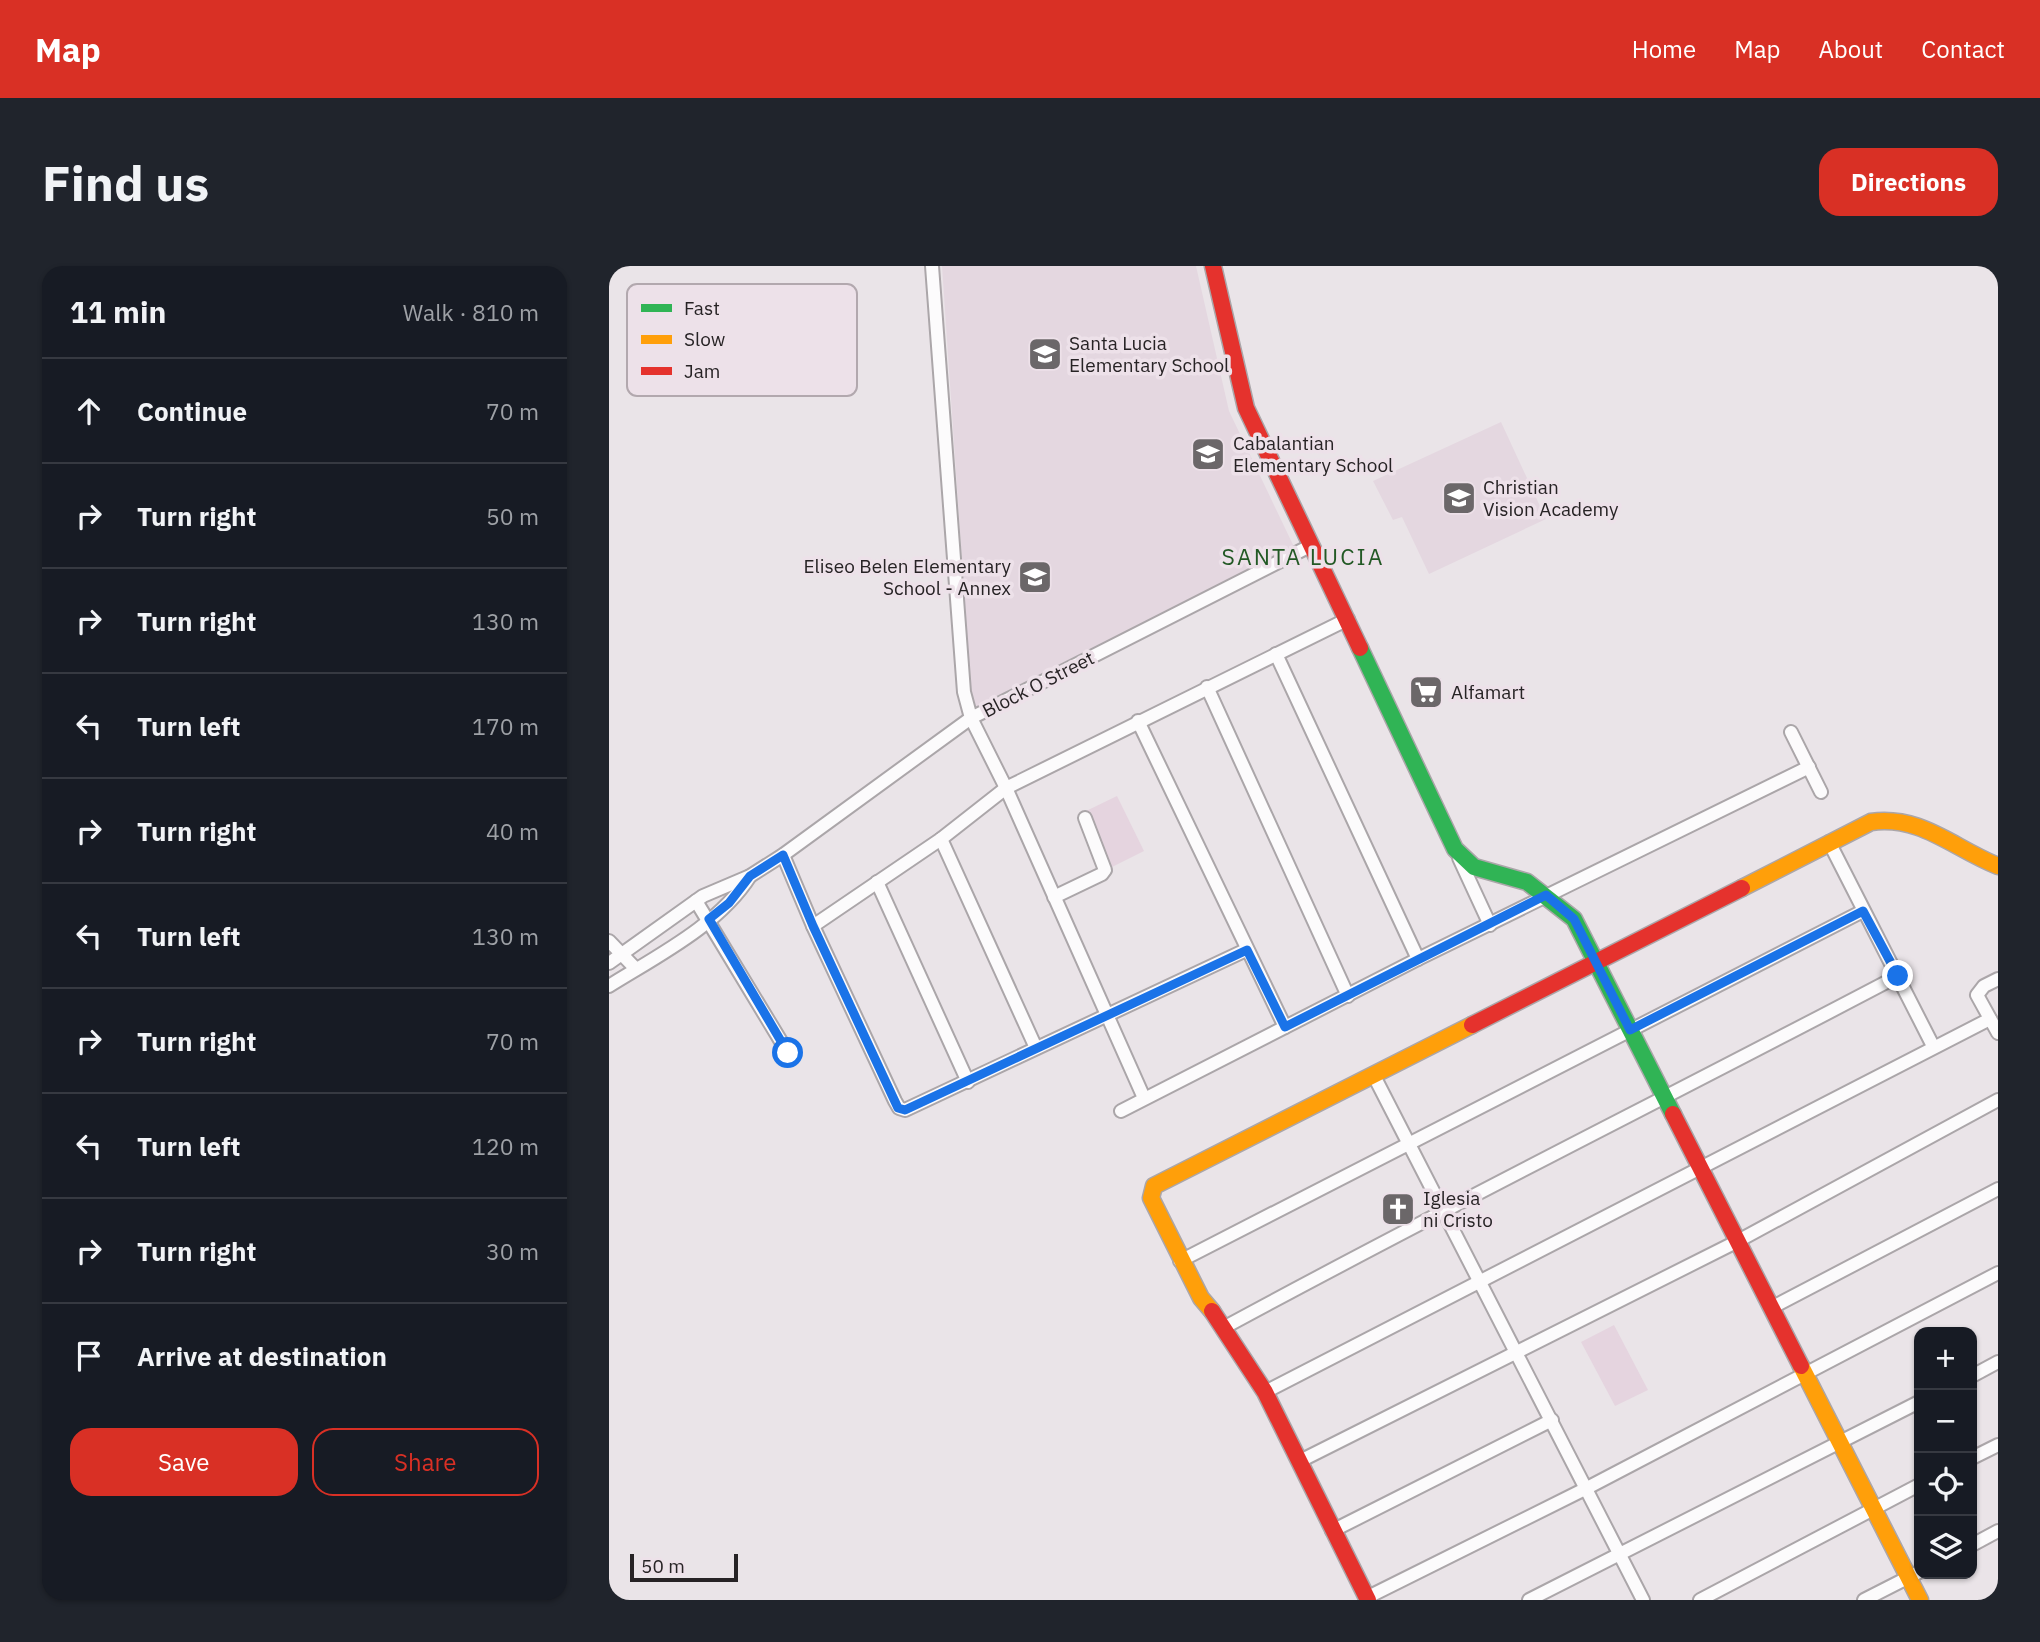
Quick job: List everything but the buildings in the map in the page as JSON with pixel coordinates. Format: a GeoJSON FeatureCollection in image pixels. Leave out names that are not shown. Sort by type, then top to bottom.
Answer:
{"type":"FeatureCollection","features":[{"type":"Feature","properties":{"kind":"street"},"geometry":{"type":"LineString","coordinates":[[932,266],[964,692],[971,718],[1006,788],[1144,1098]]}},
{"type":"Feature","properties":{"kind":"street"},"geometry":{"type":"LineString","coordinates":[[1213,266],[1246,408],[1348,619],[1490,925]]}},
{"type":"Feature","properties":{"kind":"street","name":"Block O Street"},"geometry":{"type":"LineString","coordinates":[[750,876],[783,855],[971,718],[1311,545]]}},
{"type":"Feature","properties":{"kind":"street"},"geometry":{"type":"LineString","coordinates":[[813,926],[941,839],[1006,788],[1138,720],[1348,619]]}},
{"type":"Feature","properties":{"kind":"street"},"geometry":{"type":"LineString","coordinates":[[1276,654],[1418,959]]}},
{"type":"Feature","properties":{"kind":"street"},"geometry":{"type":"LineString","coordinates":[[1207,687],[1348,996]]}},
{"type":"Feature","properties":{"kind":"street"},"geometry":{"type":"LineString","coordinates":[[1138,720],[1285,1027]]}},
{"type":"Feature","properties":{"kind":"street"},"geometry":{"type":"LineString","coordinates":[[1791,732],[1821,792]]}},
{"type":"Feature","properties":{"kind":"street"},"geometry":{"type":"LineString","coordinates":[[1121,1111],[1546,895],[1809,767]]}},
{"type":"Feature","properties":{"kind":"street"},"geometry":{"type":"LineString","coordinates":[[1054,897],[1103,874],[1105,870],[1085,818]]}},
{"type":"Feature","properties":{"kind":"street"},"geometry":{"type":"LineString","coordinates":[[1998,866],[1954,846],[1917,822],[1893,818],[1871,822],[1154,1186],[1151,1198],[1180,1261],[1201,1298],[1225,1327],[1265,1392],[1367,1599],[1587,1488],[1998,1273]]}},
{"type":"Feature","properties":{"kind":"street"},"geometry":{"type":"LineString","coordinates":[[941,839],[1036,1048]]}},
{"type":"Feature","properties":{"kind":"street"},"geometry":{"type":"LineString","coordinates":[[1829,842],[1933,1046]]}},
{"type":"Feature","properties":{"kind":"street"},"geometry":{"type":"LineString","coordinates":[[1455,849],[1474,867],[1527,882],[1574,919],[1874,1509],[1914,1575],[1864,1600]]}},
{"type":"Feature","properties":{"kind":"street"},"geometry":{"type":"LineString","coordinates":[[783,855],[898,1108],[910,1110],[1247,950]]}},
{"type":"Feature","properties":{"kind":"street"},"geometry":{"type":"LineString","coordinates":[[609,963],[696,901],[723,885],[750,876]]}},
{"type":"Feature","properties":{"kind":"street"},"geometry":{"type":"LineString","coordinates":[[609,986],[709,919],[729,903],[750,876]]}},
{"type":"Feature","properties":{"kind":"street"},"geometry":{"type":"LineString","coordinates":[[877,882],[968,1082]]}},
{"type":"Feature","properties":{"kind":"street"},"geometry":{"type":"LineString","coordinates":[[696,901],[788,1053]]}},
{"type":"Feature","properties":{"kind":"street"},"geometry":{"type":"LineString","coordinates":[[1180,1261],[1863,911]]}},
{"type":"Feature","properties":{"kind":"street"},"geometry":{"type":"LineString","coordinates":[[609,941],[636,969]]}},
{"type":"Feature","properties":{"kind":"street"},"geometry":{"type":"LineString","coordinates":[[1225,1327],[1441,1210],[1665,1099],[1898,976]]}},
{"type":"Feature","properties":{"kind":"street"},"geometry":{"type":"LineString","coordinates":[[1998,979],[1984,986],[1977,995],[1998,1033]]}},
{"type":"Feature","properties":{"kind":"street"},"geometry":{"type":"LineString","coordinates":[[1265,1392],[1990,1019]]}},
{"type":"Feature","properties":{"kind":"street"},"geometry":{"type":"LineString","coordinates":[[1373,1074],[1643,1600]]}},
{"type":"Feature","properties":{"kind":"street"},"geometry":{"type":"LineString","coordinates":[[1300,1461],[1738,1241],[1998,1100]]}},
{"type":"Feature","properties":{"kind":"street"},"geometry":{"type":"LineString","coordinates":[[1771,1308],[1998,1189]]}},
{"type":"Feature","properties":{"kind":"street"},"geometry":{"type":"LineString","coordinates":[[1977,1373],[1998,1362]]}},
{"type":"Feature","properties":{"kind":"street"},"geometry":{"type":"LineString","coordinates":[[1529,1600],[1914,1405]]}},
{"type":"Feature","properties":{"kind":"street"},"geometry":{"type":"LineString","coordinates":[[1332,1531],[1552,1420]]}},
{"type":"Feature","properties":{"kind":"street"},"geometry":{"type":"LineString","coordinates":[[1977,1455],[1998,1444]]}},
{"type":"Feature","properties":{"kind":"street"},"geometry":{"type":"LineString","coordinates":[[1700,1600],[1914,1488]]}},
{"type":"Feature","properties":{"kind":"street"},"geometry":{"type":"LineString","coordinates":[[1977,1542],[1998,1531]]}},
{"type":"Feature","properties":{"kind":"street"},"geometry":{"type":"LineString","coordinates":[[1915,1579],[1920,1600]]}},
{"type":"Feature","properties":{"kind":"shaded area"},"geometry":{"type":"Polygon","coordinates":[[[942,266],[1196,266],[1229,411],[1296,551],[972,709],[942,266]]]}},
{"type":"Feature","properties":{"kind":"shaded area","name":"Christian Vision Academy"},"geometry":{"type":"Polygon","coordinates":[[[1501,422],[1546,519],[1429,574],[1402,517],[1393,520],[1373,481],[1501,422]]]}},
{"type":"Feature","properties":{"kind":"shaded area"},"geometry":{"type":"Polygon","coordinates":[[[1117,796],[1144,851],[1112,867],[1084,812],[1117,796]]]}},
{"type":"Feature","properties":{"kind":"shaded area"},"geometry":{"type":"Polygon","coordinates":[[[1614,1325],[1648,1390],[1615,1406],[1581,1342],[1614,1325]]]}},
{"type":"Feature","properties":{"kind":"traffic: fast"},"geometry":{"type":"LineString","coordinates":[[1360,648],[1455,849],[1474,867],[1527,882],[1574,919],[1673,1114]]}},
{"type":"Feature","properties":{"kind":"traffic: slow"},"geometry":{"type":"LineString","coordinates":[[1742,888],[1871,822],[1906,823],[1921,828],[1998,866]]}},
{"type":"Feature","properties":{"kind":"traffic: slow"},"geometry":{"type":"LineString","coordinates":[[1212,1311],[1201,1298],[1151,1198],[1154,1186],[1472,1025]]}},
{"type":"Feature","properties":{"kind":"traffic: slow"},"geometry":{"type":"LineString","coordinates":[[1801,1366],[1920,1600]]}},
{"type":"Feature","properties":{"kind":"traffic: jam"},"geometry":{"type":"LineString","coordinates":[[1213,266],[1246,408],[1360,648]]}},
{"type":"Feature","properties":{"kind":"traffic: jam"},"geometry":{"type":"LineString","coordinates":[[1472,1025],[1742,888]]}},
{"type":"Feature","properties":{"kind":"traffic: jam"},"geometry":{"type":"LineString","coordinates":[[1673,1114],[1801,1366]]}},
{"type":"Feature","properties":{"kind":"traffic: jam"},"geometry":{"type":"LineString","coordinates":[[1212,1311],[1265,1392],[1368,1600]]}},
{"type":"Feature","properties":{"kind":"place","name":"Santa Lucia Elementary School"},"geometry":{"type":"Point","coordinates":[1045,354]}},
{"type":"Feature","properties":{"kind":"place","name":"Cabalantian Elementary School"},"geometry":{"type":"Point","coordinates":[1208,454]}},
{"type":"Feature","properties":{"kind":"place","name":"Christian Vision Academy"},"geometry":{"type":"Point","coordinates":[1459,498]}},
{"type":"Feature","properties":{"kind":"place","name":"Eliseo Belen Elementary School - Annex"},"geometry":{"type":"Point","coordinates":[1035,577]}},
{"type":"Feature","properties":{"kind":"place","name":"Alfamart"},"geometry":{"type":"Point","coordinates":[1426,692]}},
{"type":"Feature","properties":{"kind":"place","name":"Iglesia ni Cristo"},"geometry":{"type":"Point","coordinates":[1398,1209]}},
{"type":"Feature","properties":{"kind":"district","name":"SANTA LUCIA"},"geometry":{"type":"Point","coordinates":[1303,556]}},
{"type":"Feature","properties":{"kind":"route"},"geometry":{"type":"LineString","coordinates":[[788,1053],[709,919],[729,903],[750,876],[783,855],[898,1108],[905,1110],[910,1110],[1247,950],[1285,1027],[1546,895],[1574,919],[1630,1030],[1863,911],[1898,976]]}}]}
